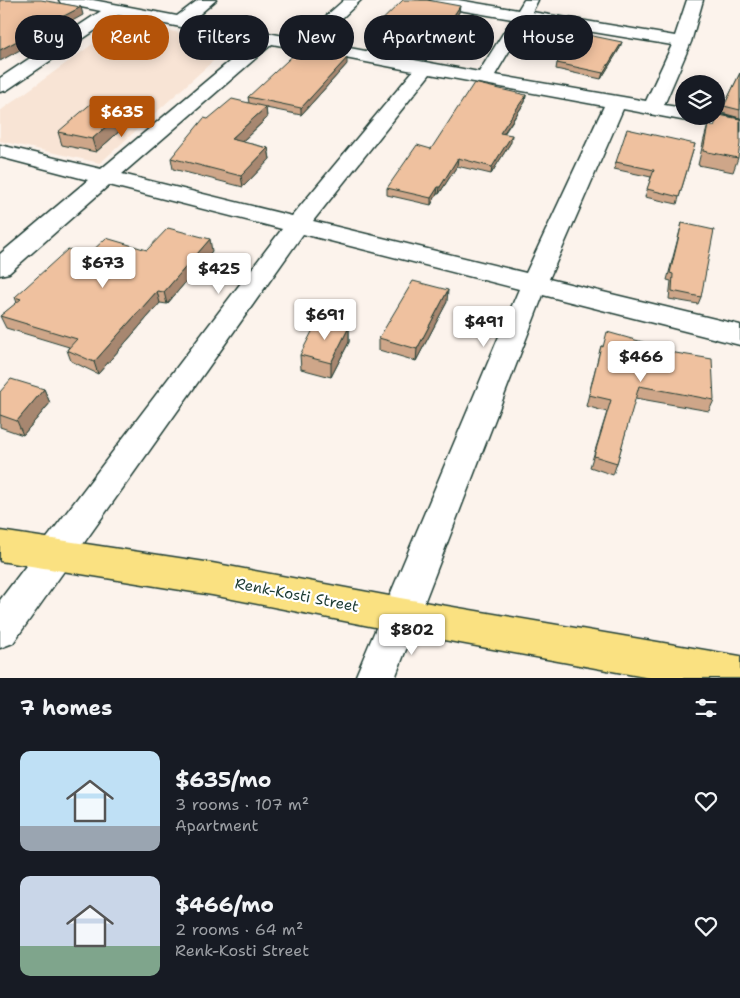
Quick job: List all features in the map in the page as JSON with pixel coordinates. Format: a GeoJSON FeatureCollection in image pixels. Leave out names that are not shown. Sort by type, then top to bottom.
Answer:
{"type":"FeatureCollection","features":[{"type":"Feature","properties":{"kind":"main road","name":"Renk-Kosti Street"},"geometry":{"type":"LineString","coordinates":[[0,546],[212,579],[400,615],[740,675]]}},
{"type":"Feature","properties":{"kind":"street"},"geometry":{"type":"LineString","coordinates":[[67,0],[179,22]]}},
{"type":"Feature","properties":{"kind":"street"},"geometry":{"type":"LineString","coordinates":[[189,15],[208,0]]}},
{"type":"Feature","properties":{"kind":"street"},"geometry":{"type":"LineString","coordinates":[[337,15],[353,0]]}},
{"type":"Feature","properties":{"kind":"street"},"geometry":{"type":"LineString","coordinates":[[429,0],[522,15],[532,0]]}},
{"type":"Feature","properties":{"kind":"street"},"geometry":{"type":"LineString","coordinates":[[652,109],[682,42],[695,0]]}},
{"type":"Feature","properties":{"kind":"street"},"geometry":{"type":"LineString","coordinates":[[0,86],[115,9]]}},
{"type":"Feature","properties":{"kind":"street"},"geometry":{"type":"LineString","coordinates":[[593,27],[682,42]]}},
{"type":"Feature","properties":{"kind":"street"},"geometry":{"type":"LineString","coordinates":[[484,79],[504,45]]}},
{"type":"Feature","properties":{"kind":"street"},"geometry":{"type":"LineString","coordinates":[[354,55],[675,113]]}},
{"type":"Feature","properties":{"kind":"street"},"geometry":{"type":"LineString","coordinates":[[0,267],[242,60]]}},
{"type":"Feature","properties":{"kind":"street"},"geometry":{"type":"LineString","coordinates":[[0,630],[297,225],[425,68]]}},
{"type":"Feature","properties":{"kind":"street"},"geometry":{"type":"LineString","coordinates":[[375,678],[534,284],[616,102]]}},
{"type":"Feature","properties":{"kind":"street"},"geometry":{"type":"LineString","coordinates":[[725,122],[740,125]]}},
{"type":"Feature","properties":{"kind":"street"},"geometry":{"type":"LineString","coordinates":[[0,150],[740,335]]}},
{"type":"Feature","properties":{"kind":"shaded area"},"geometry":{"type":"Polygon","coordinates":[[[169,31],[179,33],[179,60],[214,60],[100,163],[0,141],[0,111],[70,60],[82,60],[82,52],[92,44],[92,60],[169,60],[169,31]]]}},
{"type":"Feature","properties":{"kind":"building"},"geometry":{"type":"Polygon","coordinates":[[[0,0],[41,0],[81,7],[66,15],[15,15],[15,42],[0,50],[0,0]]]}},
{"type":"Feature","properties":{"kind":"building"},"geometry":{"type":"Polygon","coordinates":[[[403,0],[427,0],[460,6],[454,15],[388,15],[403,0]]]}},
{"type":"Feature","properties":{"kind":"building"},"geometry":{"type":"Polygon","coordinates":[[[593,36],[622,42],[603,73],[557,63],[560,60],[593,60],[593,36]]]}},
{"type":"Feature","properties":{"kind":"building"},"geometry":{"type":"Polygon","coordinates":[[[288,60],[345,60],[301,108],[248,97],[288,60]]]}},
{"type":"Feature","properties":{"kind":"building"},"geometry":{"type":"Polygon","coordinates":[[[740,73],[740,110],[725,106],[740,73]]]}},
{"type":"Feature","properties":{"kind":"building"},"geometry":{"type":"Polygon","coordinates":[[[474,83],[526,95],[500,133],[512,135],[492,167],[458,158],[431,198],[387,188],[417,145],[431,149],[474,83]]]}},
{"type":"Feature","properties":{"kind":"building"},"geometry":{"type":"Polygon","coordinates":[[[232,99],[266,107],[231,139],[268,148],[241,176],[171,158],[204,118],[208,119],[232,99]]]}},
{"type":"Feature","properties":{"kind":"building"},"geometry":{"type":"Polygon","coordinates":[[[94,101],[127,108],[92,139],[58,132],[94,101]]]}},
{"type":"Feature","properties":{"kind":"building"},"geometry":{"type":"Polygon","coordinates":[[[725,116],[740,119],[738,158],[703,151],[708,125],[725,125],[725,116]]]}},
{"type":"Feature","properties":{"kind":"building"},"geometry":{"type":"Polygon","coordinates":[[[627,129],[695,144],[679,197],[647,189],[654,170],[616,162],[627,129]]]}},
{"type":"Feature","properties":{"kind":"building"},"geometry":{"type":"Polygon","coordinates":[[[682,223],[714,230],[701,297],[672,291],[673,274],[670,273],[682,223]]]}},
{"type":"Feature","properties":{"kind":"building"},"geometry":{"type":"Polygon","coordinates":[[[168,228],[210,239],[164,292],[157,291],[94,362],[67,350],[77,339],[0,316],[21,299],[15,297],[68,249],[88,255],[106,238],[147,250],[168,228]]]}},
{"type":"Feature","properties":{"kind":"building"},"geometry":{"type":"Polygon","coordinates":[[[413,281],[448,290],[417,349],[379,338],[413,281]]]}},
{"type":"Feature","properties":{"kind":"building"},"geometry":{"type":"Polygon","coordinates":[[[318,320],[349,327],[331,363],[300,355],[318,320]]]}},
{"type":"Feature","properties":{"kind":"building"},"geometry":{"type":"Polygon","coordinates":[[[607,332],[646,343],[645,348],[712,359],[714,400],[639,386],[617,463],[594,456],[611,400],[589,395],[601,346],[603,347],[607,332]]]}},
{"type":"Feature","properties":{"kind":"building"},"geometry":{"type":"Polygon","coordinates":[[[11,379],[44,389],[17,421],[0,415],[0,392],[11,379]]]}}]}
